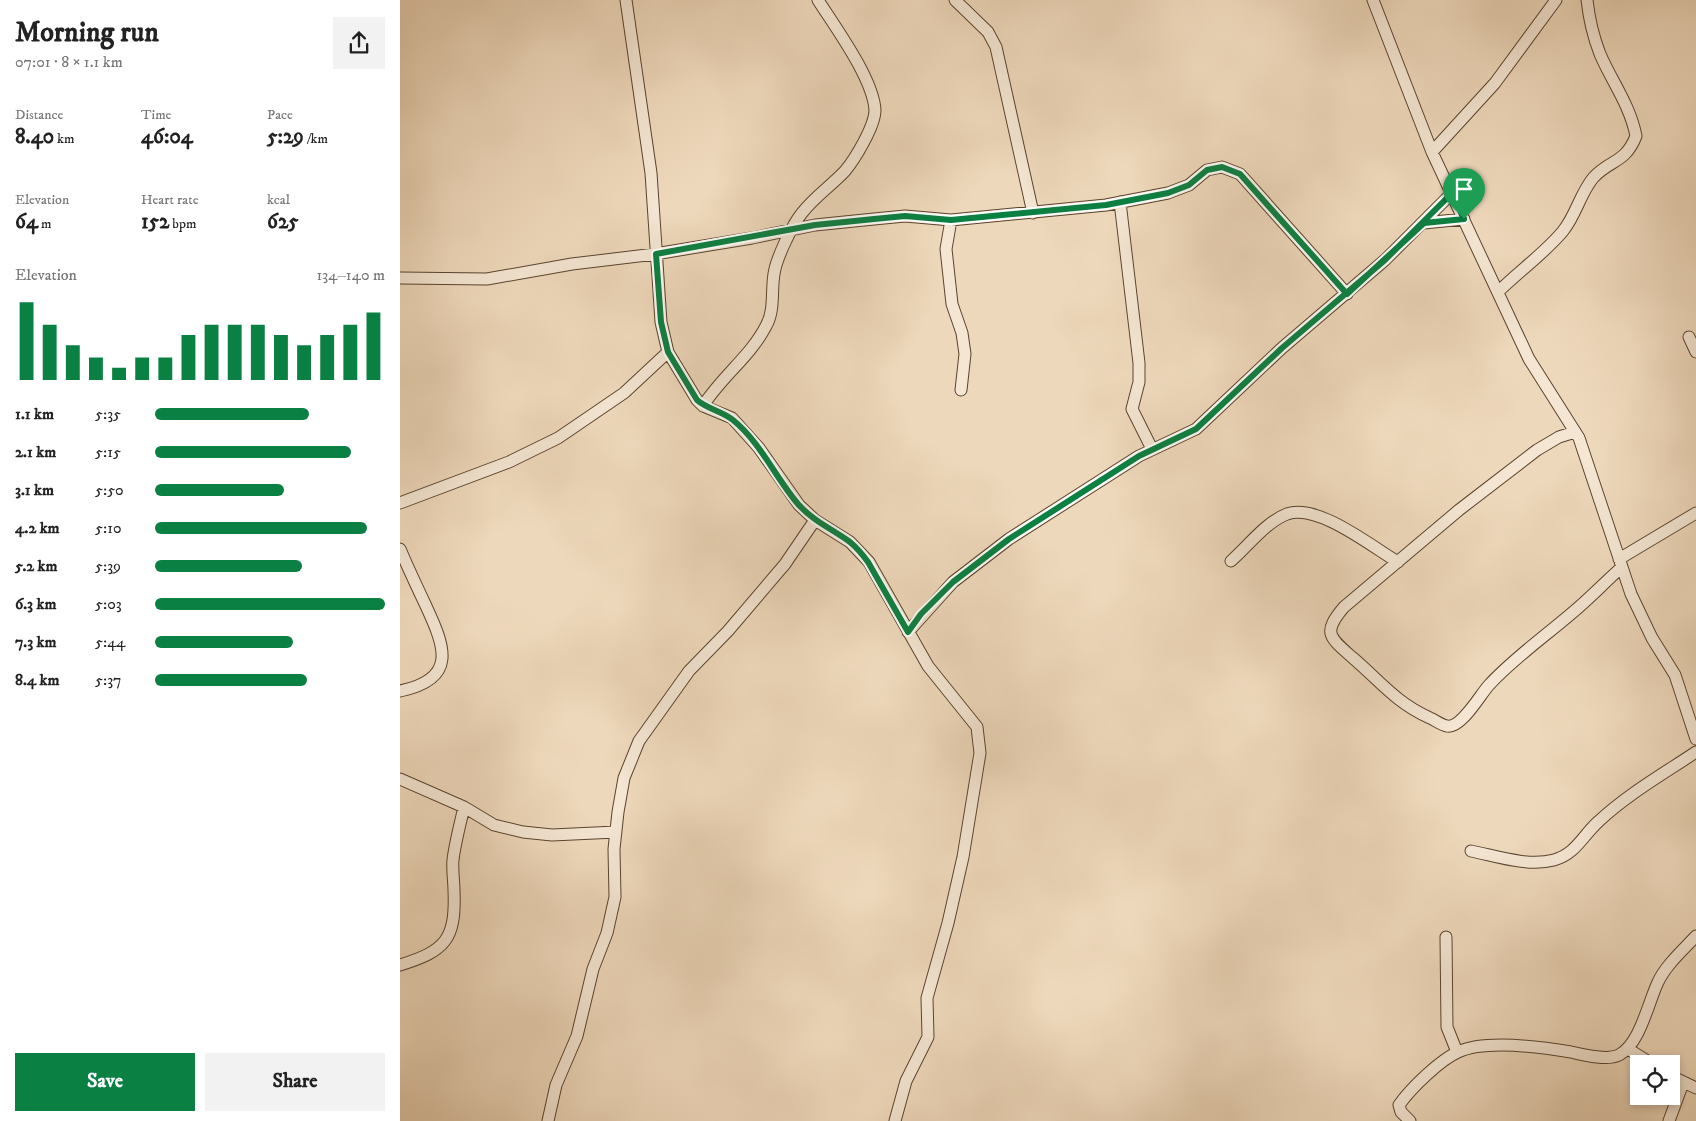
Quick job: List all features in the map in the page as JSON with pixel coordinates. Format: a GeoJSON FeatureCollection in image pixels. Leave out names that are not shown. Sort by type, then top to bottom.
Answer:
{"type":"FeatureCollection","features":[{"type":"Feature","properties":{"kind":"street"},"geometry":{"type":"LineString","coordinates":[[626,0],[652,172],[661,322],[668,352],[680,375],[703,406],[732,418],[759,448],[799,505],[815,520],[850,542],[868,562],[928,666],[977,727],[980,753],[961,867],[927,998],[928,1037],[906,1081],[895,1121]]}},
{"type":"Feature","properties":{"kind":"street"},"geometry":{"type":"LineString","coordinates":[[703,406],[713,390],[744,359],[767,325],[774,297],[774,274],[790,230],[802,212],[846,170],[869,132],[875,111],[869,89],[857,63],[818,0]]}},
{"type":"Feature","properties":{"kind":"street"},"geometry":{"type":"LineString","coordinates":[[955,0],[988,32],[996,47],[1033,213]]}},
{"type":"Feature","properties":{"kind":"street"},"geometry":{"type":"LineString","coordinates":[[1373,0],[1432,152],[1530,359],[1575,432],[1632,594],[1652,638],[1675,675],[1696,739]]}},
{"type":"Feature","properties":{"kind":"street"},"geometry":{"type":"LineString","coordinates":[[1432,152],[1495,83],[1556,0]]}},
{"type":"Feature","properties":{"kind":"street"},"geometry":{"type":"LineString","coordinates":[[1498,292],[1521,268],[1555,240],[1564,229],[1593,178],[1603,168],[1628,154],[1636,136],[1628,107],[1601,55],[1594,37],[1587,0]]}},
{"type":"Feature","properties":{"kind":"street"},"geometry":{"type":"LineString","coordinates":[[400,278],[487,280],[572,264],[656,254],[815,225],[897,217],[951,220],[1033,213],[1120,202],[1168,193],[1189,185],[1207,170],[1222,167],[1240,174],[1347,294]]}},
{"type":"Feature","properties":{"kind":"street"},"geometry":{"type":"LineString","coordinates":[[908,632],[921,614],[953,582],[1009,539],[1152,449],[1196,429],[1282,348],[1347,294],[1424,223],[1452,193]]}},
{"type":"Feature","properties":{"kind":"street"},"geometry":{"type":"LineString","coordinates":[[1120,202],[1138,356],[1139,382],[1132,409],[1152,449]]}},
{"type":"Feature","properties":{"kind":"street"},"geometry":{"type":"LineString","coordinates":[[1424,223],[1464,219]]}},
{"type":"Feature","properties":{"kind":"street"},"geometry":{"type":"LineString","coordinates":[[951,220],[946,249],[952,304],[962,333],[965,354],[961,390]]}},
{"type":"Feature","properties":{"kind":"street"},"geometry":{"type":"LineString","coordinates":[[1689,337],[1696,352]]}},
{"type":"Feature","properties":{"kind":"street"},"geometry":{"type":"LineString","coordinates":[[400,503],[509,462],[558,438],[624,393],[668,352]]}},
{"type":"Feature","properties":{"kind":"street"},"geometry":{"type":"LineString","coordinates":[[1575,432],[1559,437],[1537,450],[1460,510],[1344,607],[1332,622],[1330,630],[1335,643],[1395,698],[1412,710],[1447,726],[1455,725],[1470,711],[1477,699],[1501,672],[1572,613],[1621,563],[1696,513]]}},
{"type":"Feature","properties":{"kind":"street"},"geometry":{"type":"LineString","coordinates":[[1231,561],[1279,518],[1298,512],[1338,525],[1398,562]]}},
{"type":"Feature","properties":{"kind":"street"},"geometry":{"type":"LineString","coordinates":[[548,1121],[556,1085],[577,1036],[593,969],[607,933],[615,897],[616,832],[624,778],[639,741],[689,671],[728,631],[785,564],[815,520]]}},
{"type":"Feature","properties":{"kind":"street"},"geometry":{"type":"LineString","coordinates":[[400,549],[441,638],[443,656],[437,672],[428,681],[415,688],[400,690]]}},
{"type":"Feature","properties":{"kind":"street"},"geometry":{"type":"LineString","coordinates":[[1470,851],[1525,861],[1542,862],[1565,856],[1577,847],[1598,821],[1630,796],[1696,752]]}},
{"type":"Feature","properties":{"kind":"street"},"geometry":{"type":"LineString","coordinates":[[400,780],[464,807],[494,824],[523,832],[552,835],[616,832]]}},
{"type":"Feature","properties":{"kind":"street"},"geometry":{"type":"LineString","coordinates":[[400,965],[439,950],[447,939],[452,925],[454,902],[453,860],[464,807]]}},
{"type":"Feature","properties":{"kind":"street"},"geometry":{"type":"LineString","coordinates":[[1410,1121],[1401,1112],[1399,1104],[1437,1067],[1458,1052],[1473,1048],[1506,1046],[1560,1050],[1606,1057],[1618,1056],[1628,1049],[1658,981],[1696,936]]}},
{"type":"Feature","properties":{"kind":"street"},"geometry":{"type":"LineString","coordinates":[[1446,937],[1447,1027],[1458,1052]]}},
{"type":"Feature","properties":{"kind":"street"},"geometry":{"type":"LineString","coordinates":[[1628,1049],[1638,1055]]}},
{"type":"Feature","properties":{"kind":"street"},"geometry":{"type":"LineString","coordinates":[[1680,1081],[1696,1088]]}},
{"type":"Feature","properties":{"kind":"street"},"geometry":{"type":"LineString","coordinates":[[1669,1121],[1683,1083]]}},
{"type":"Feature","properties":{"kind":"route"},"geometry":{"type":"LineString","coordinates":[[1464,219],[1424,223],[1347,294],[1240,174],[1222,167],[1207,170],[1189,185],[1168,193],[1106,205],[995,217],[930,220],[905,216],[815,225],[656,254],[656,271],[661,322],[668,352],[680,375],[697,400],[703,406],[732,418],[759,448],[799,505],[815,520],[850,542],[860,552],[868,562],[908,632],[921,614],[953,582],[1009,539],[1139,456],[1196,429],[1282,348],[1319,319],[1347,294],[1385,260],[1424,223],[1452,193],[1464,219]]}}]}
